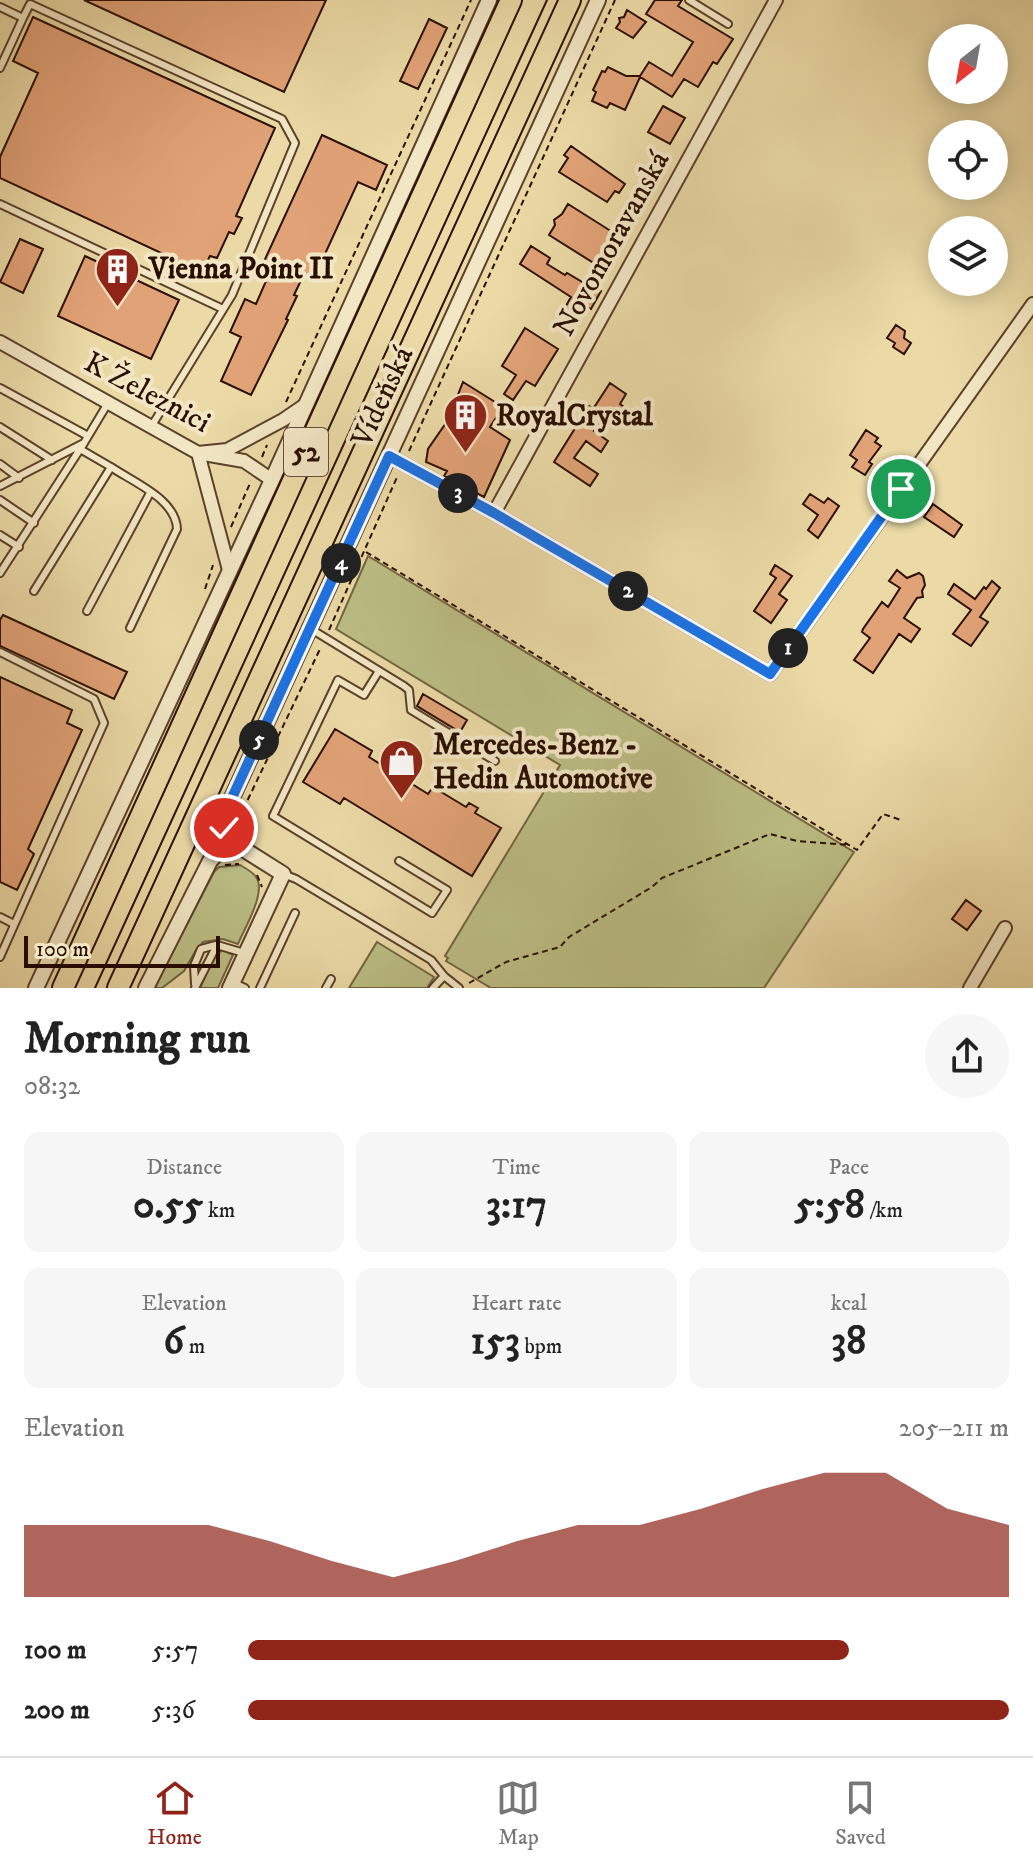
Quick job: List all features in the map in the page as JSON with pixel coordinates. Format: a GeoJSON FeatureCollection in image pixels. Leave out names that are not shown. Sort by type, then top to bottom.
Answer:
{"type":"FeatureCollection","features":[{"type":"Feature","properties":{"kind":"highway","name":"Vídeňská"},"geometry":{"type":"LineString","coordinates":[[63,988],[511,0]]}},
{"type":"Feature","properties":{"kind":"highway","name":"Vídeňská"},"geometry":{"type":"LineString","coordinates":[[118,988],[570,0]]}},
{"type":"Feature","properties":{"kind":"street"},"geometry":{"type":"LineString","coordinates":[[36,988],[272,480],[489,0]]}},
{"type":"Feature","properties":{"kind":"street","name":"Vídeňská"},"geometry":{"type":"LineString","coordinates":[[229,840],[224,828],[225,813],[598,0]]}},
{"type":"Feature","properties":{"kind":"street","name":"Novomoravanská"},"geometry":{"type":"LineString","coordinates":[[494,513],[776,0]]}},
{"type":"Feature","properties":{"kind":"street"},"geometry":{"type":"LineString","coordinates":[[389,456],[494,513],[770,674],[1033,304]]}},
{"type":"Feature","properties":{"kind":"street","name":"K Železnici"},"geometry":{"type":"LineString","coordinates":[[0,342],[198,453],[244,461],[272,480]]}},
{"type":"Feature","properties":{"kind":"street"},"geometry":{"type":"LineString","coordinates":[[229,570],[198,453],[227,450],[305,405]]}},
{"type":"Feature","properties":{"kind":"street"},"geometry":{"type":"LineString","coordinates":[[146,988],[210,861],[229,840],[283,874],[245,953],[235,986]]}},
{"type":"Feature","properties":{"kind":"street"},"geometry":{"type":"LineString","coordinates":[[970,988],[1005,928]]}},
{"type":"Feature","properties":{"kind":"lane"},"geometry":{"type":"LineString","coordinates":[[689,0],[728,24]]}},
{"type":"Feature","properties":{"kind":"lane"},"geometry":{"type":"LineString","coordinates":[[0,68],[30,4],[282,119],[295,143],[232,295],[151,427]]}},
{"type":"Feature","properties":{"kind":"lane"},"geometry":{"type":"LineString","coordinates":[[0,7],[23,18]]}},
{"type":"Feature","properties":{"kind":"lane"},"geometry":{"type":"LineString","coordinates":[[0,204],[223,309]]}},
{"type":"Feature","properties":{"kind":"lane"},"geometry":{"type":"LineString","coordinates":[[0,388],[84,443],[111,467],[167,504],[177,518],[177,529],[130,628]]}},
{"type":"Feature","properties":{"kind":"lane"},"geometry":{"type":"LineString","coordinates":[[0,573],[108,403]]}},
{"type":"Feature","properties":{"kind":"lane"},"geometry":{"type":"LineString","coordinates":[[0,427],[52,460]]}},
{"type":"Feature","properties":{"kind":"lane"},"geometry":{"type":"LineString","coordinates":[[0,486],[84,443]]}},
{"type":"Feature","properties":{"kind":"lane"},"geometry":{"type":"LineString","coordinates":[[0,464],[19,478]]}},
{"type":"Feature","properties":{"kind":"lane"},"geometry":{"type":"LineString","coordinates":[[34,591],[111,467]]}},
{"type":"Feature","properties":{"kind":"lane"},"geometry":{"type":"LineString","coordinates":[[87,611],[150,493]]}},
{"type":"Feature","properties":{"kind":"lane"},"geometry":{"type":"LineString","coordinates":[[0,500],[34,523]]}},
{"type":"Feature","properties":{"kind":"lane"},"geometry":{"type":"LineString","coordinates":[[0,535],[19,547]]}},
{"type":"Feature","properties":{"kind":"lane"},"geometry":{"type":"LineString","coordinates":[[311,629],[409,690],[411,710],[495,761]]}},
{"type":"Feature","properties":{"kind":"lane"},"geometry":{"type":"LineString","coordinates":[[0,652],[94,699],[104,723],[0,957]]}},
{"type":"Feature","properties":{"kind":"lane"},"geometry":{"type":"LineString","coordinates":[[379,671],[364,695],[338,680],[273,816],[432,913],[447,890],[399,861]]}},
{"type":"Feature","properties":{"kind":"lane"},"geometry":{"type":"LineString","coordinates":[[283,874],[431,960],[444,976],[460,988]]}},
{"type":"Feature","properties":{"kind":"lane"},"geometry":{"type":"LineString","coordinates":[[260,988],[295,913]]}},
{"type":"Feature","properties":{"kind":"lane"},"geometry":{"type":"LineString","coordinates":[[0,917],[14,924]]}},
{"type":"Feature","properties":{"kind":"lane"},"geometry":{"type":"LineString","coordinates":[[195,988],[217,945],[245,953]]}},
{"type":"Feature","properties":{"kind":"lane"},"geometry":{"type":"LineString","coordinates":[[433,988],[444,976]]}},
{"type":"Feature","properties":{"kind":"lane"},"geometry":{"type":"LineString","coordinates":[[326,988],[331,979]]}},
{"type":"Feature","properties":{"kind":"path"},"geometry":{"type":"LineString","coordinates":[[209,615],[204,585],[471,0]]}},
{"type":"Feature","properties":{"kind":"path"},"geometry":{"type":"LineString","coordinates":[[364,551],[857,850],[883,814],[901,820]]}},
{"type":"Feature","properties":{"kind":"path"},"geometry":{"type":"LineString","coordinates":[[460,988],[506,962],[560,947],[569,937],[662,878],[761,836],[770,834],[797,841],[848,845]]}},
{"type":"Feature","properties":{"kind":"path"},"geometry":{"type":"LineString","coordinates":[[224,866],[244,865]]}},
{"type":"Feature","properties":{"kind":"path"},"geometry":{"type":"LineString","coordinates":[[256,873],[260,878],[262,894]]}},
{"type":"Feature","properties":{"kind":"green space"},"geometry":{"type":"Polygon","coordinates":[[[368,556],[854,852],[764,988],[491,988],[446,961],[448,958],[445,956],[560,765],[336,629],[368,556]]]}},
{"type":"Feature","properties":{"kind":"green space"},"geometry":{"type":"Polygon","coordinates":[[[240,865],[256,877],[259,892],[238,944],[223,939],[203,942],[184,971],[162,988],[154,988],[214,872],[219,867],[240,865]]]}},
{"type":"Feature","properties":{"kind":"green space"},"geometry":{"type":"Polygon","coordinates":[[[377,942],[434,977],[427,988],[349,988],[377,942]]]}},
{"type":"Feature","properties":{"kind":"green space"},"geometry":{"type":"Polygon","coordinates":[[[223,950],[233,955],[218,988],[200,988],[214,956],[223,950]]]}},
{"type":"Feature","properties":{"kind":"building"},"geometry":{"type":"Polygon","coordinates":[[[84,0],[326,0],[284,92],[84,0]]]}},
{"type":"Feature","properties":{"kind":"building"},"geometry":{"type":"Polygon","coordinates":[[[655,0],[682,0],[678,6],[733,39],[717,64],[713,62],[698,87],[684,79],[672,97],[640,77],[625,110],[610,103],[607,108],[592,101],[596,92],[593,90],[602,71],[605,72],[608,67],[626,76],[640,76],[649,62],[672,76],[693,42],[646,14],[655,0]]]}},
{"type":"Feature","properties":{"kind":"building"},"geometry":{"type":"Polygon","coordinates":[[[627,10],[646,22],[633,38],[616,28],[619,18],[624,17],[627,10]]]}},
{"type":"Feature","properties":{"kind":"building"},"geometry":{"type":"Polygon","coordinates":[[[33,17],[275,128],[236,216],[242,218],[234,234],[229,232],[217,258],[210,256],[202,272],[0,178],[0,157],[38,73],[13,61],[33,17]]]}},
{"type":"Feature","properties":{"kind":"building"},"geometry":{"type":"Polygon","coordinates":[[[429,19],[447,28],[418,89],[400,81],[429,19]]]}},
{"type":"Feature","properties":{"kind":"building"},"geometry":{"type":"Polygon","coordinates":[[[663,106],[685,118],[670,144],[648,132],[663,106]]]}},
{"type":"Feature","properties":{"kind":"building"},"geometry":{"type":"Polygon","coordinates":[[[322,135],[387,165],[376,190],[358,182],[314,278],[304,274],[294,295],[297,296],[288,320],[251,395],[221,381],[241,337],[230,332],[245,299],[256,304],[270,272],[261,268],[322,135]]]}},
{"type":"Feature","properties":{"kind":"building"},"geometry":{"type":"Polygon","coordinates":[[[571,146],[625,184],[619,193],[615,191],[607,202],[559,172],[568,158],[564,155],[571,146]]]}},
{"type":"Feature","properties":{"kind":"building"},"geometry":{"type":"Polygon","coordinates":[[[568,204],[625,240],[608,272],[549,235],[555,225],[554,220],[568,204]]]}},
{"type":"Feature","properties":{"kind":"building"},"geometry":{"type":"Polygon","coordinates":[[[20,239],[43,249],[23,293],[0,282],[20,239]]]}},
{"type":"Feature","properties":{"kind":"building"},"geometry":{"type":"Polygon","coordinates":[[[531,246],[550,258],[547,264],[601,291],[591,309],[584,305],[571,328],[558,320],[571,297],[520,264],[531,246]]]}},
{"type":"Feature","properties":{"kind":"building","name":"Vienna Point II"},"geometry":{"type":"Polygon","coordinates":[[[85,256],[179,300],[151,359],[58,316],[85,256]]]}},
{"type":"Feature","properties":{"kind":"building"},"geometry":{"type":"Polygon","coordinates":[[[896,325],[905,331],[904,338],[911,343],[904,354],[893,347],[895,343],[887,338],[896,325]]]}},
{"type":"Feature","properties":{"kind":"building"},"geometry":{"type":"Polygon","coordinates":[[[525,328],[558,349],[535,386],[526,381],[513,400],[504,394],[516,375],[502,366],[525,328]]]}},
{"type":"Feature","properties":{"kind":"building","name":"RoyalCrystal"},"geometry":{"type":"Polygon","coordinates":[[[463,382],[503,407],[490,427],[510,440],[484,497],[444,476],[447,471],[426,462],[428,449],[448,420],[463,382]]]}},
{"type":"Feature","properties":{"kind":"building"},"geometry":{"type":"Polygon","coordinates":[[[610,383],[626,394],[620,404],[631,412],[625,421],[608,410],[594,431],[608,441],[601,452],[586,441],[574,458],[598,474],[590,486],[554,462],[589,406],[593,409],[610,383]]]}},
{"type":"Feature","properties":{"kind":"building"},"geometry":{"type":"Polygon","coordinates":[[[866,430],[878,438],[875,442],[881,446],[869,462],[872,464],[865,475],[852,467],[857,460],[850,455],[866,430]]]}},
{"type":"Feature","properties":{"kind":"building"},"geometry":{"type":"Polygon","coordinates":[[[810,494],[824,503],[828,498],[839,506],[818,538],[808,530],[818,515],[803,504],[810,494]]]}},
{"type":"Feature","properties":{"kind":"building"},"geometry":{"type":"Polygon","coordinates":[[[933,504],[962,525],[954,537],[924,517],[933,504]]]}},
{"type":"Feature","properties":{"kind":"building"},"geometry":{"type":"Polygon","coordinates":[[[775,565],[792,576],[779,594],[787,600],[771,623],[754,611],[776,578],[770,574],[775,565]]]}},
{"type":"Feature","properties":{"kind":"building"},"geometry":{"type":"Polygon","coordinates":[[[897,570],[907,578],[919,573],[923,576],[923,597],[917,598],[904,618],[920,629],[911,642],[899,634],[873,673],[854,660],[870,638],[862,632],[863,629],[882,602],[888,607],[900,588],[889,581],[897,570]]]}},
{"type":"Feature","properties":{"kind":"building"},"geometry":{"type":"Polygon","coordinates":[[[992,581],[1000,588],[980,617],[988,622],[971,646],[953,634],[971,610],[948,594],[954,584],[975,599],[992,581]]]}},
{"type":"Feature","properties":{"kind":"building"},"geometry":{"type":"Polygon","coordinates":[[[3,615],[127,672],[114,699],[0,646],[0,620],[3,615]]]}},
{"type":"Feature","properties":{"kind":"building"},"geometry":{"type":"Polygon","coordinates":[[[0,677],[72,710],[67,723],[82,730],[28,849],[34,854],[17,890],[0,882],[0,677]]]}},
{"type":"Feature","properties":{"kind":"building"},"geometry":{"type":"Polygon","coordinates":[[[423,694],[467,720],[460,732],[417,706],[423,694]]]}},
{"type":"Feature","properties":{"kind":"building","name":"Mercedes-Benz - Hedin Automotive"},"geometry":{"type":"Polygon","coordinates":[[[335,729],[372,751],[369,757],[428,794],[433,787],[466,807],[469,803],[478,808],[475,813],[501,828],[472,876],[344,798],[340,804],[303,782],[335,729]]]}},
{"type":"Feature","properties":{"kind":"building"},"geometry":{"type":"Polygon","coordinates":[[[966,900],[981,911],[967,930],[952,919],[966,900]]]}},
{"type":"Feature","properties":{"kind":"tram line"},"geometry":{"type":"LineString","coordinates":[[95,988],[547,0]]}},
{"type":"Feature","properties":{"kind":"place","name":"Vienna Point II"},"geometry":{"type":"Point","coordinates":[118,308]}},
{"type":"Feature","properties":{"kind":"place","name":"RoyalCrystal"},"geometry":{"type":"Point","coordinates":[465,455]}},
{"type":"Feature","properties":{"kind":"place","name":"Mercedes-Benz - Hedin Automotive"},"geometry":{"type":"Point","coordinates":[402,801]}},
{"type":"Feature","properties":{"kind":"route"},"geometry":{"type":"LineString","coordinates":[[224,828],[225,813],[389,456],[494,513],[770,674],[901,489]]}}]}
